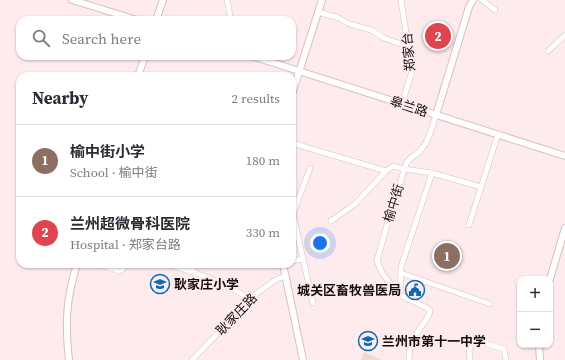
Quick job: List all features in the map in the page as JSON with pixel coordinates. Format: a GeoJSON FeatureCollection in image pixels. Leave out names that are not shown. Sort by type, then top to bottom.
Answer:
{"type":"FeatureCollection","features":[{"type":"Feature","properties":{"kind":"street"},"geometry":{"type":"LineString","coordinates":[[72,0],[124,16]]}},
{"type":"Feature","properties":{"kind":"street"},"geometry":{"type":"LineString","coordinates":[[157,16],[163,0]]}},
{"type":"Feature","properties":{"kind":"street"},"geometry":{"type":"LineString","coordinates":[[227,0],[230,16]]}},
{"type":"Feature","properties":{"kind":"street"},"geometry":{"type":"LineString","coordinates":[[296,81],[322,0]]}},
{"type":"Feature","properties":{"kind":"street","name":"郑家台"},"geometry":{"type":"LineString","coordinates":[[401,0],[412,71],[402,104]]}},
{"type":"Feature","properties":{"kind":"street"},"geometry":{"type":"LineString","coordinates":[[436,115],[469,7],[473,0]]}},
{"type":"Feature","properties":{"kind":"street"},"geometry":{"type":"LineString","coordinates":[[482,0],[495,10]]}},
{"type":"Feature","properties":{"kind":"street"},"geometry":{"type":"LineString","coordinates":[[318,12],[371,30],[384,38],[409,47]]}},
{"type":"Feature","properties":{"kind":"street"},"geometry":{"type":"LineString","coordinates":[[548,51],[565,35]]}},
{"type":"Feature","properties":{"kind":"street"},"geometry":{"type":"LineString","coordinates":[[139,72],[144,60]]}},
{"type":"Feature","properties":{"kind":"street","name":"皋兰路"},"geometry":{"type":"LineString","coordinates":[[265,60],[565,156]]}},
{"type":"Feature","properties":{"kind":"street","name":"榆中街"},"geometry":{"type":"LineString","coordinates":[[409,360],[411,343],[429,316],[430,311],[427,308],[400,295],[382,273],[377,261],[404,169],[408,160],[420,151],[427,141],[436,115]]}},
{"type":"Feature","properties":{"kind":"street"},"geometry":{"type":"LineString","coordinates":[[469,225],[498,134]]}},
{"type":"Feature","properties":{"kind":"street"},"geometry":{"type":"LineString","coordinates":[[296,144],[386,171]]}},
{"type":"Feature","properties":{"kind":"street"},"geometry":{"type":"LineString","coordinates":[[331,221],[355,204],[386,171],[393,166],[432,173],[481,187]]}},
{"type":"Feature","properties":{"kind":"street"},"geometry":{"type":"LineString","coordinates":[[296,203],[310,168]]}},
{"type":"Feature","properties":{"kind":"street"},"geometry":{"type":"LineString","coordinates":[[400,295],[400,273],[403,261],[432,173]]}},
{"type":"Feature","properties":{"kind":"street"},"geometry":{"type":"LineString","coordinates":[[296,228],[313,303]]}},
{"type":"Feature","properties":{"kind":"street"},"geometry":{"type":"LineString","coordinates":[[551,276],[565,228]]}},
{"type":"Feature","properties":{"kind":"street"},"geometry":{"type":"LineString","coordinates":[[296,260],[303,259]]}},
{"type":"Feature","properties":{"kind":"street"},"geometry":{"type":"LineString","coordinates":[[69,360],[66,334],[67,308],[72,281],[77,268]]}},
{"type":"Feature","properties":{"kind":"street"},"geometry":{"type":"LineString","coordinates":[[110,268],[120,271],[123,268]]}},
{"type":"Feature","properties":{"kind":"street"},"geometry":{"type":"LineString","coordinates":[[181,268],[232,287],[250,299]]}},
{"type":"Feature","properties":{"kind":"street"},"geometry":{"type":"LineString","coordinates":[[284,268],[303,360]]}},
{"type":"Feature","properties":{"kind":"street"},"geometry":{"type":"LineString","coordinates":[[400,273],[490,304]]}},
{"type":"Feature","properties":{"kind":"street","name":"耿家庄路"},"geometry":{"type":"LineString","coordinates":[[192,360],[250,299],[277,279],[286,276]]}},
{"type":"Feature","properties":{"kind":"street"},"geometry":{"type":"LineString","coordinates":[[470,360],[469,350],[474,340],[504,348],[506,360]]}},
{"type":"Feature","properties":{"kind":"street"},"geometry":{"type":"LineString","coordinates":[[539,348],[540,360]]}},
{"type":"Feature","properties":{"kind":"shaded area"},"geometry":{"type":"Polygon","coordinates":[[[453,245],[462,248],[455,270],[446,267],[453,245]]]}},
{"type":"Feature","properties":{"kind":"shaded area"},"geometry":{"type":"Polygon","coordinates":[[[364,352],[382,360],[361,360],[364,352]]]}},
{"type":"Feature","properties":{"kind":"place","name":"兰州超微骨科医院"},"geometry":{"type":"Point","coordinates":[438,36]}},
{"type":"Feature","properties":{"kind":"place","name":"榆中街小学"},"geometry":{"type":"Point","coordinates":[447,256]}},
{"type":"Feature","properties":{"kind":"place","name":"耿家庄小学"},"geometry":{"type":"Point","coordinates":[160,284]}},
{"type":"Feature","properties":{"kind":"place","name":"城关区畜牧兽医局"},"geometry":{"type":"Point","coordinates":[415,290]}},
{"type":"Feature","properties":{"kind":"place","name":"兰州市第十一中学"},"geometry":{"type":"Point","coordinates":[368,341]}}]}
